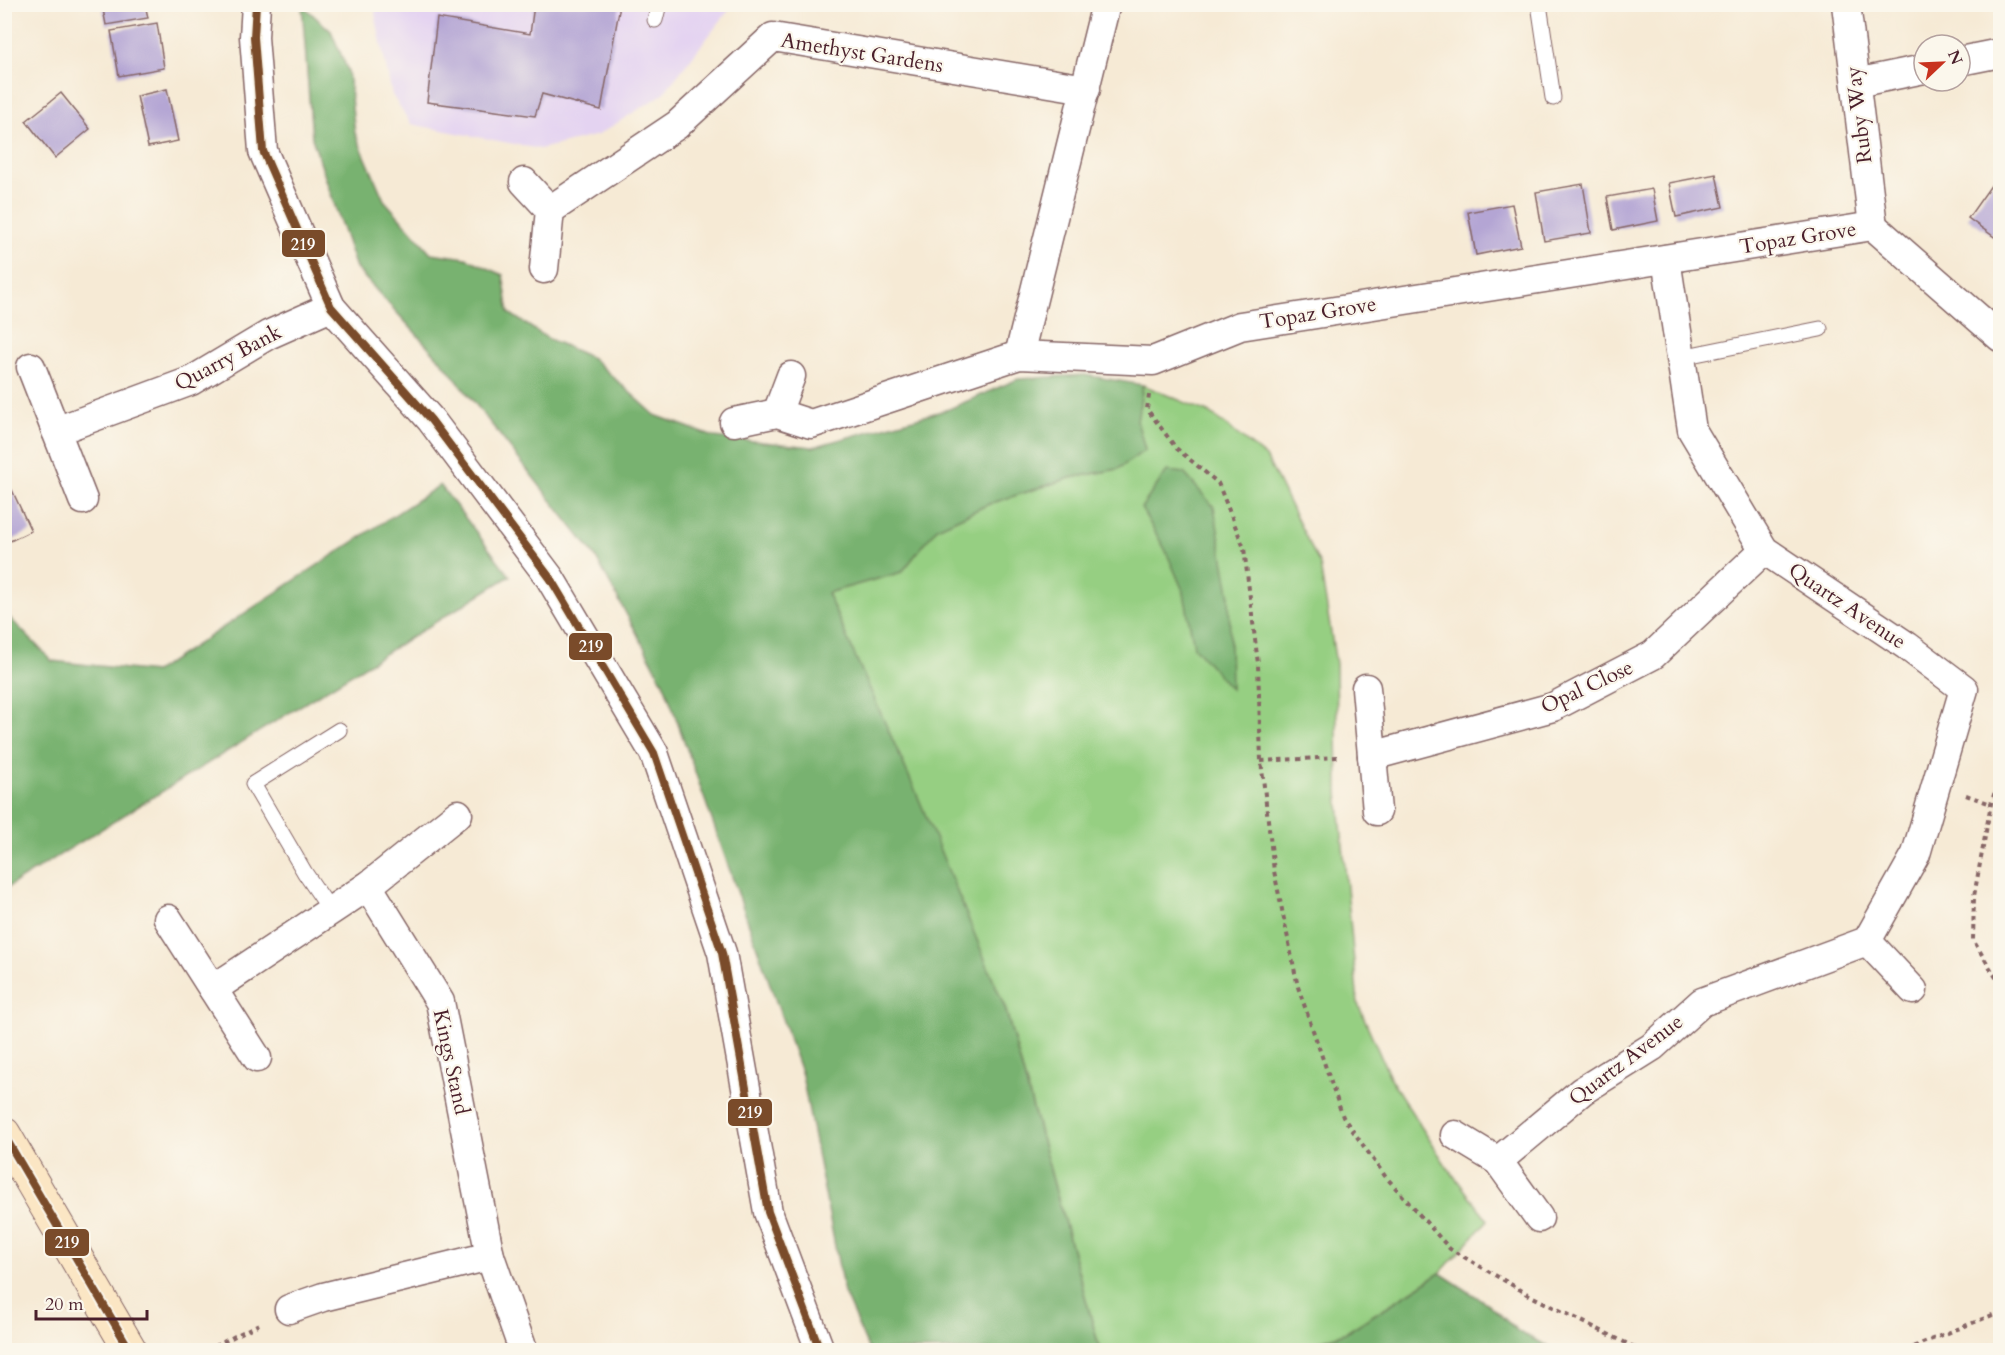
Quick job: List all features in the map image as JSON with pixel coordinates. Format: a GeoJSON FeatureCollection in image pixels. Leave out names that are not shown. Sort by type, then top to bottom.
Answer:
{"type":"FeatureCollection","features":[{"type":"Feature","properties":{"kind":"street"},"geometry":{"type":"LineString","coordinates":[[256,4],[254,37],[263,151],[331,307],[431,420],[550,578],[654,753],[722,953],[768,1212],[820,1350]]}},
{"type":"Feature","properties":{"kind":"street"},"geometry":{"type":"LineString","coordinates":[[1019,355],[1106,4]]}},
{"type":"Feature","properties":{"kind":"street","name":"Ruby Way"},"geometry":{"type":"LineString","coordinates":[[1846,4],[1873,226]]}},
{"type":"Feature","properties":{"kind":"street","name":"Amethyst Gardens"},"geometry":{"type":"LineString","coordinates":[[550,210],[677,125],[773,36],[1086,89]]}},
{"type":"Feature","properties":{"kind":"street"},"geometry":{"type":"LineString","coordinates":[[1972,59],[2001,53]]}},
{"type":"Feature","properties":{"kind":"street"},"geometry":{"type":"LineString","coordinates":[[1856,83],[1912,71]]}},
{"type":"Feature","properties":{"kind":"street"},"geometry":{"type":"LineString","coordinates":[[524,182],[550,210],[544,269]]}},
{"type":"Feature","properties":{"kind":"street"},"geometry":{"type":"LineString","coordinates":[[1873,226],[2001,337]]}},
{"type":"Feature","properties":{"kind":"street","name":"Topaz Grove"},"geometry":{"type":"LineString","coordinates":[[734,423],[777,414],[812,424],[1019,355],[1153,361],[1240,326],[1873,226]]}},
{"type":"Feature","properties":{"kind":"street","name":"Quartz Avenue"},"geometry":{"type":"LineString","coordinates":[[1498,1161],[1582,1091],[1652,1047],[1701,1002],[1867,940],[1916,854],[1964,689],[1907,645],[1764,550],[1692,430],[1666,259]]}},
{"type":"Feature","properties":{"kind":"street","name":"Quarry Bank"},"geometry":{"type":"LineString","coordinates":[[56,431],[191,381],[268,335],[331,307]]}},
{"type":"Feature","properties":{"kind":"street"},"geometry":{"type":"LineString","coordinates":[[31,367],[82,500]]}},
{"type":"Feature","properties":{"kind":"street"},"geometry":{"type":"LineString","coordinates":[[777,414],[791,376]]}},
{"type":"Feature","properties":{"kind":"street","name":"Opal Close"},"geometry":{"type":"LineString","coordinates":[[1372,756],[1553,706],[1653,656],[1764,550]]}},
{"type":"Feature","properties":{"kind":"street"},"geometry":{"type":"LineString","coordinates":[[1366,688],[1377,811]]}},
{"type":"Feature","properties":{"kind":"street"},"geometry":{"type":"LineString","coordinates":[[213,988],[368,886],[458,814]]}},
{"type":"Feature","properties":{"kind":"street","name":"Kings Stand"},"geometry":{"type":"LineString","coordinates":[[368,886],[440,1002],[490,1256],[523,1350]]}},
{"type":"Feature","properties":{"kind":"street"},"geometry":{"type":"LineString","coordinates":[[168,919],[257,1058]]}},
{"type":"Feature","properties":{"kind":"street"},"geometry":{"type":"LineString","coordinates":[[1867,940],[1913,990]]}},
{"type":"Feature","properties":{"kind":"street"},"geometry":{"type":"LineString","coordinates":[[4,1134],[130,1350]]}},
{"type":"Feature","properties":{"kind":"street"},"geometry":{"type":"LineString","coordinates":[[1455,1135],[1498,1161],[1539,1218]]}},
{"type":"Feature","properties":{"kind":"street"},"geometry":{"type":"LineString","coordinates":[[289,1309],[323,1297],[490,1256]]}},
{"type":"Feature","properties":{"kind":"lane"},"geometry":{"type":"LineString","coordinates":[[655,20],[659,4]]}},
{"type":"Feature","properties":{"kind":"lane"},"geometry":{"type":"LineString","coordinates":[[1539,4],[1553,98]]}},
{"type":"Feature","properties":{"kind":"lane"},"geometry":{"type":"LineString","coordinates":[[1681,357],[1820,329]]}},
{"type":"Feature","properties":{"kind":"lane"},"geometry":{"type":"LineString","coordinates":[[331,911],[305,873],[253,784],[339,730]]}},
{"type":"Feature","properties":{"kind":"path"},"geometry":{"type":"LineString","coordinates":[[1153,361],[1147,409],[1176,448],[1218,483],[1244,548],[1258,664],[1261,761],[1274,871],[1298,987],[1343,1117],[1385,1176],[1450,1249],[1533,1297],[1640,1350]]}},
{"type":"Feature","properties":{"kind":"path"},"geometry":{"type":"LineString","coordinates":[[1261,761],[1372,756]]}},
{"type":"Feature","properties":{"kind":"path"},"geometry":{"type":"LineString","coordinates":[[2001,776],[1991,804],[1974,896],[1973,918],[1973,940],[2001,984]]}},
{"type":"Feature","properties":{"kind":"path"},"geometry":{"type":"LineString","coordinates":[[207,1350],[289,1309]]}},
{"type":"Feature","properties":{"kind":"path"},"geometry":{"type":"LineString","coordinates":[[1905,1350],[2001,1312]]}},
{"type":"Feature","properties":{"kind":"shaded area"},"geometry":{"type":"Polygon","coordinates":[[[377,4],[733,5],[663,94],[598,135],[540,149],[411,124],[392,95],[375,14],[377,4]]]}},
{"type":"Feature","properties":{"kind":"green space"},"geometry":{"type":"Polygon","coordinates":[[[302,5],[331,31],[348,71],[355,133],[384,200],[431,253],[466,258],[503,275],[509,313],[547,338],[592,358],[655,415],[714,437],[813,447],[949,409],[1018,379],[1085,375],[1143,385],[1137,421],[1145,450],[1118,469],[1070,478],[989,504],[937,528],[902,572],[827,593],[916,792],[1005,1008],[1100,1350],[869,1350],[844,1293],[802,1075],[664,684],[595,556],[444,364],[356,268],[312,138],[302,5]]]}},
{"type":"Feature","properties":{"kind":"green space"},"geometry":{"type":"Polygon","coordinates":[[[1143,385],[1210,413],[1266,457],[1320,565],[1336,664],[1338,793],[1358,1004],[1391,1080],[1447,1167],[1488,1220],[1440,1273],[1347,1332],[1295,1350],[1100,1350],[1005,1007],[827,593],[895,574],[937,528],[989,504],[1070,478],[1118,469],[1145,450],[1137,421],[1143,385]]]}},
{"type":"Feature","properties":{"kind":"green space"},"geometry":{"type":"Polygon","coordinates":[[[1167,471],[1184,473],[1214,507],[1229,593],[1231,689],[1194,647],[1184,593],[1165,549],[1141,508],[1167,471]]]}},
{"type":"Feature","properties":{"kind":"green space"},"geometry":{"type":"Polygon","coordinates":[[[440,485],[510,576],[5,889],[5,613],[52,661],[155,672],[440,485]]]}},
{"type":"Feature","properties":{"kind":"green space"},"geometry":{"type":"Polygon","coordinates":[[[1440,1273],[1488,1304],[1519,1332],[1556,1350],[1295,1350],[1347,1332],[1440,1273]]]}},
{"type":"Feature","properties":{"kind":"building"},"geometry":{"type":"Polygon","coordinates":[[[102,4],[145,4],[148,18],[106,25],[102,4]]]}},
{"type":"Feature","properties":{"kind":"building"},"geometry":{"type":"Polygon","coordinates":[[[534,5],[620,5],[601,110],[542,94],[535,116],[427,102],[437,18],[530,34],[534,5]]]}},
{"type":"Feature","properties":{"kind":"building"},"geometry":{"type":"Polygon","coordinates":[[[157,23],[164,68],[119,76],[111,31],[157,23]]]}},
{"type":"Feature","properties":{"kind":"building"},"geometry":{"type":"Polygon","coordinates":[[[167,89],[178,141],[148,147],[137,96],[167,89]]]}},
{"type":"Feature","properties":{"kind":"building"},"geometry":{"type":"Polygon","coordinates":[[[61,93],[90,129],[55,158],[26,121],[61,93]]]}},
{"type":"Feature","properties":{"kind":"building"},"geometry":{"type":"Polygon","coordinates":[[[1716,174],[1723,207],[1676,217],[1669,183],[1716,174]]]}},
{"type":"Feature","properties":{"kind":"building"},"geometry":{"type":"Polygon","coordinates":[[[1583,184],[1591,233],[1544,241],[1536,192],[1583,184]]]}},
{"type":"Feature","properties":{"kind":"building"},"geometry":{"type":"Polygon","coordinates":[[[1992,184],[2000,189],[2000,241],[1968,218],[1992,184]]]}},
{"type":"Feature","properties":{"kind":"building"},"geometry":{"type":"Polygon","coordinates":[[[1652,189],[1658,221],[1613,230],[1607,197],[1652,189]]]}},
{"type":"Feature","properties":{"kind":"building"},"geometry":{"type":"Polygon","coordinates":[[[1512,204],[1521,246],[1476,255],[1468,212],[1512,204]]]}},
{"type":"Feature","properties":{"kind":"building"},"geometry":{"type":"Polygon","coordinates":[[[12,490],[31,531],[4,544],[4,494],[12,490]]]}},
{"type":"Feature","properties":{"kind":"transit line","name":"219"},"geometry":{"type":"LineString","coordinates":[[256,4],[254,37],[263,151],[331,307],[431,420],[550,578],[654,753],[722,953],[768,1212],[820,1350]]}},
{"type":"Feature","properties":{"kind":"transit line","name":"219"},"geometry":{"type":"LineString","coordinates":[[4,1135],[130,1350]]}}]}
